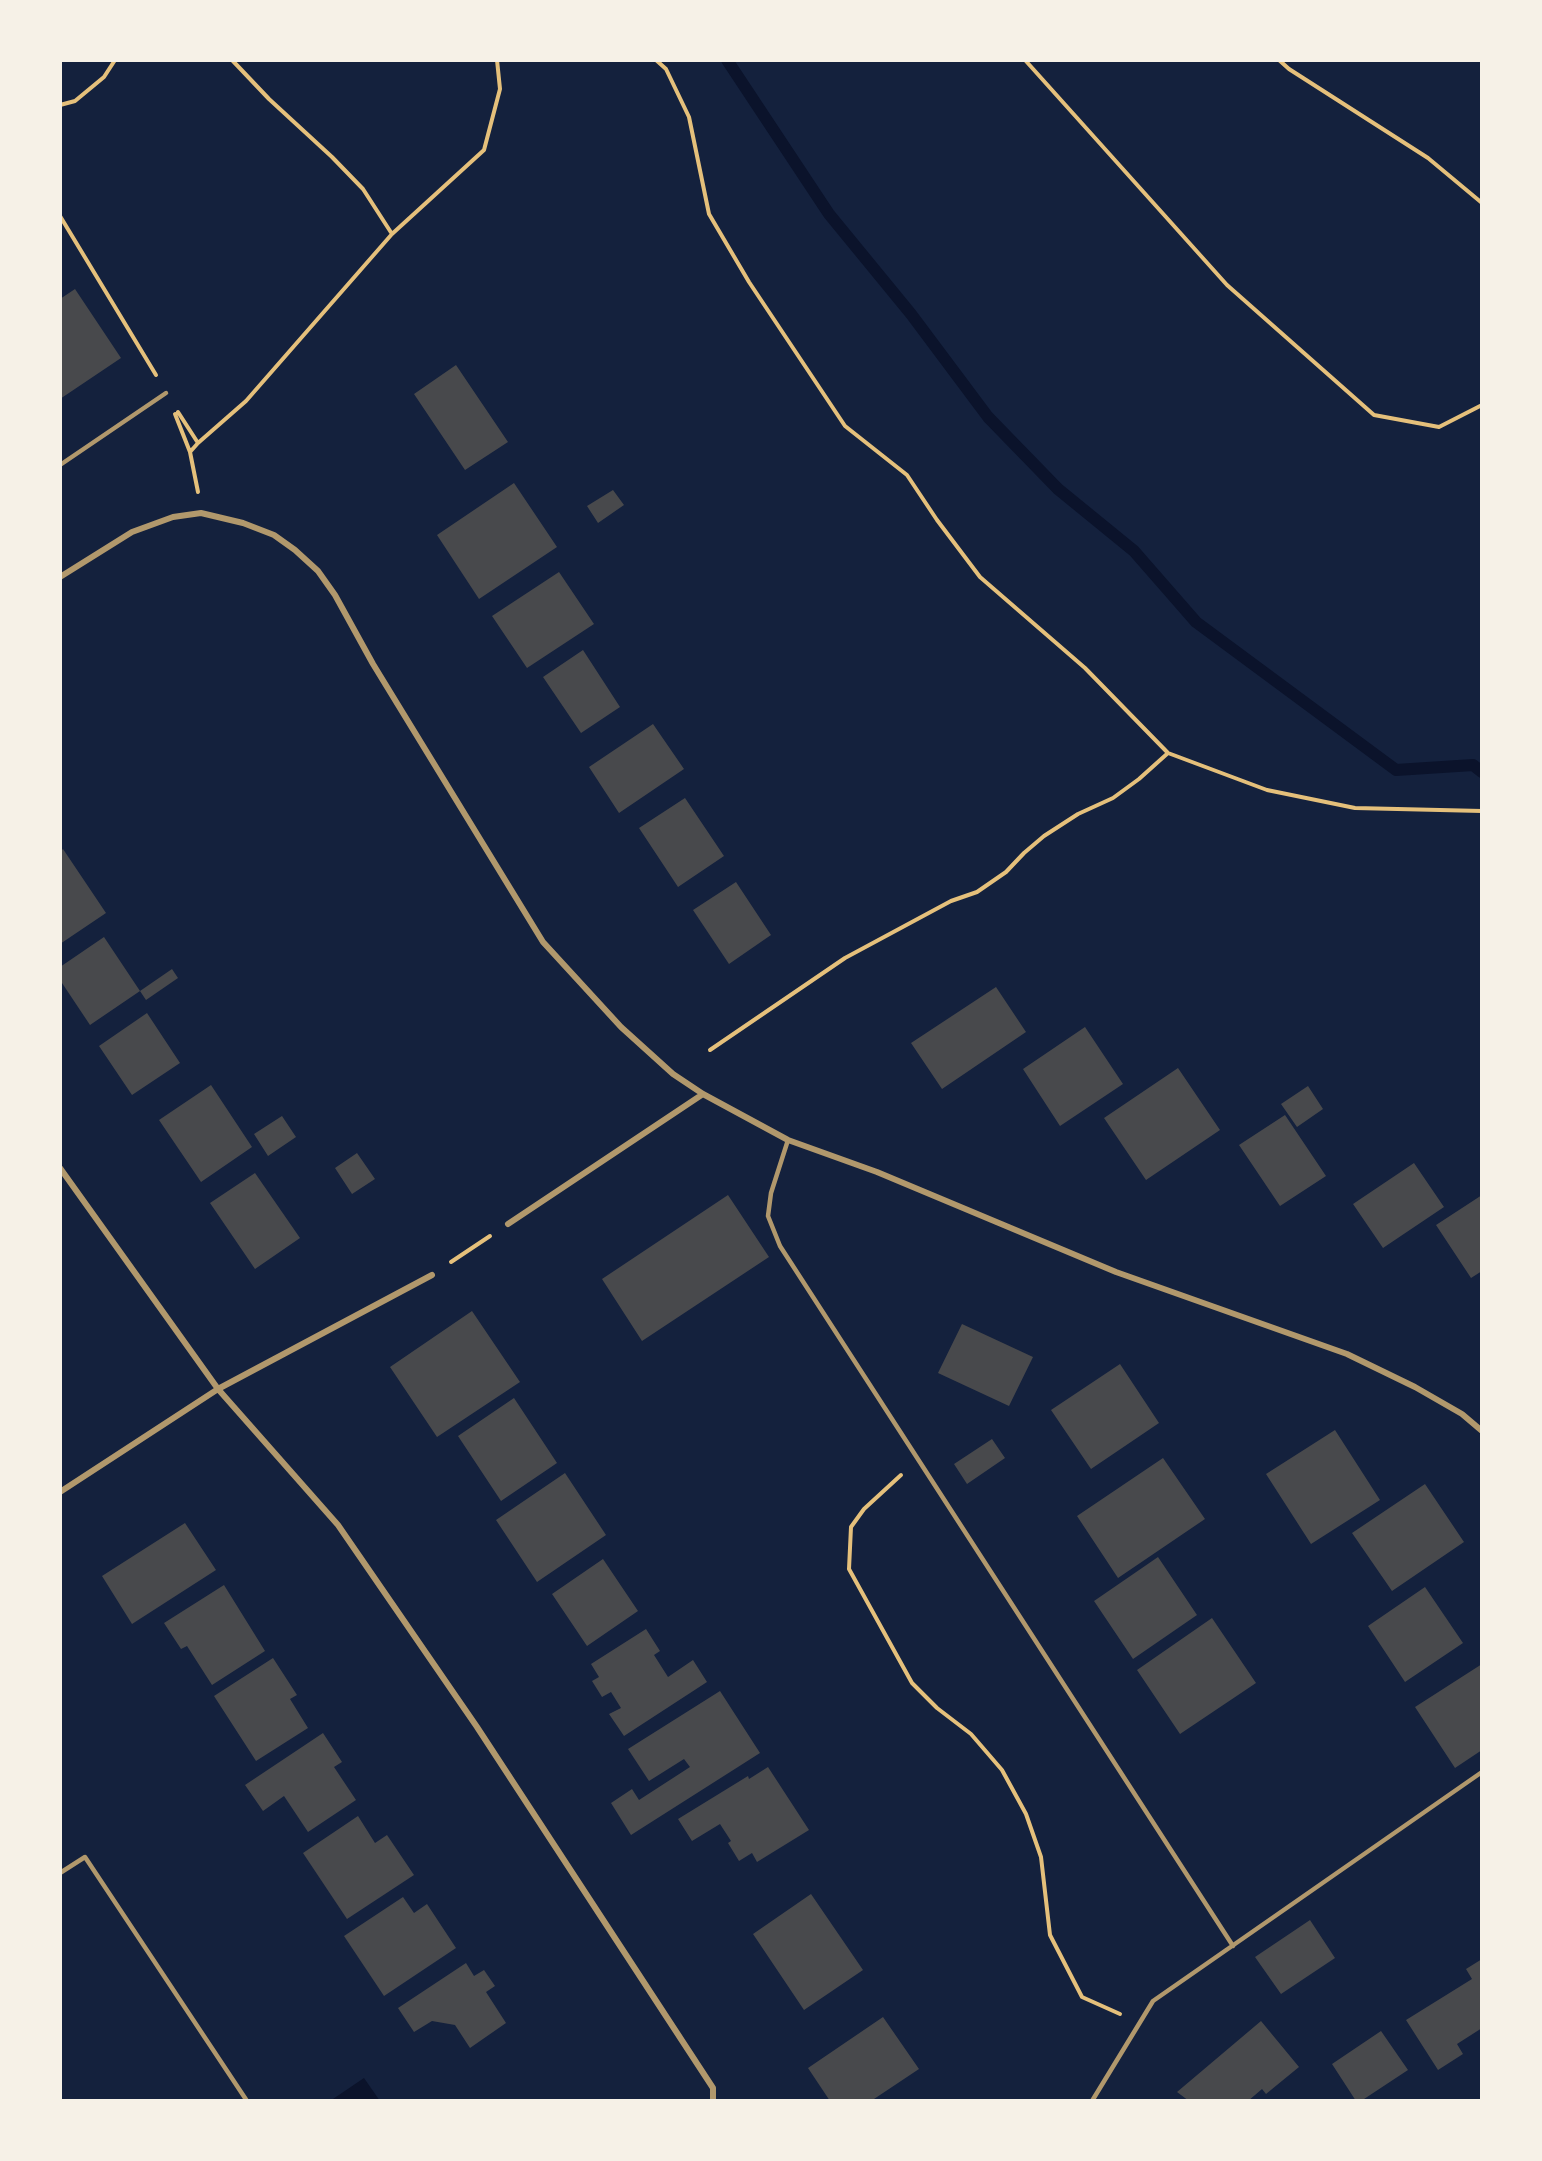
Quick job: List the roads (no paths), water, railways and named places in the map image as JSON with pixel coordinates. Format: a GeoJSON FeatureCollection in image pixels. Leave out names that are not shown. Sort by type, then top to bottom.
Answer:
{"type":"FeatureCollection","features":[{"type":"Feature","properties":{"kind":"street"},"geometry":{"type":"LineString","coordinates":[[60,577],[132,532],[173,517],[201,513],[243,523],[274,535],[318,571],[335,595],[373,664],[543,942],[621,1027],[674,1074],[703,1094],[788,1140],[877,1172],[1116,1272],[1347,1354],[1415,1387],[1462,1414],[1482,1431]]}},
{"type":"Feature","properties":{"kind":"street"},"geometry":{"type":"LineString","coordinates":[[508,1224],[703,1094]]}},
{"type":"Feature","properties":{"kind":"street"},"geometry":{"type":"LineString","coordinates":[[60,1168],[218,1389],[338,1525],[477,1727],[713,2088],[713,2101]]}},
{"type":"Feature","properties":{"kind":"street"},"geometry":{"type":"LineString","coordinates":[[60,1492],[218,1389],[432,1275]]}},
{"type":"Feature","properties":{"kind":"lane"},"geometry":{"type":"LineString","coordinates":[[60,465],[166,393]]}},
{"type":"Feature","properties":{"kind":"lane"},"geometry":{"type":"LineString","coordinates":[[788,1140],[771,1193],[768,1216],[780,1246],[1233,1946]]}},
{"type":"Feature","properties":{"kind":"lane"},"geometry":{"type":"LineString","coordinates":[[1092,2101],[1153,2001],[1482,1772]]}},
{"type":"Feature","properties":{"kind":"lane"},"geometry":{"type":"LineString","coordinates":[[60,1873],[86,1857],[247,2101]]}},
{"type":"Feature","properties":{"kind":"water"},"geometry":{"type":"Polygon","coordinates":[[[364,2078],[380,2101],[330,2101],[364,2078]]]}},
{"type":"Feature","properties":{"kind":"waterway"},"geometry":{"type":"LineString","coordinates":[[727,60],[829,214],[911,314],[988,417],[1058,489],[1134,551],[1196,622],[1396,770],[1473,765],[1482,772]]}}]}
